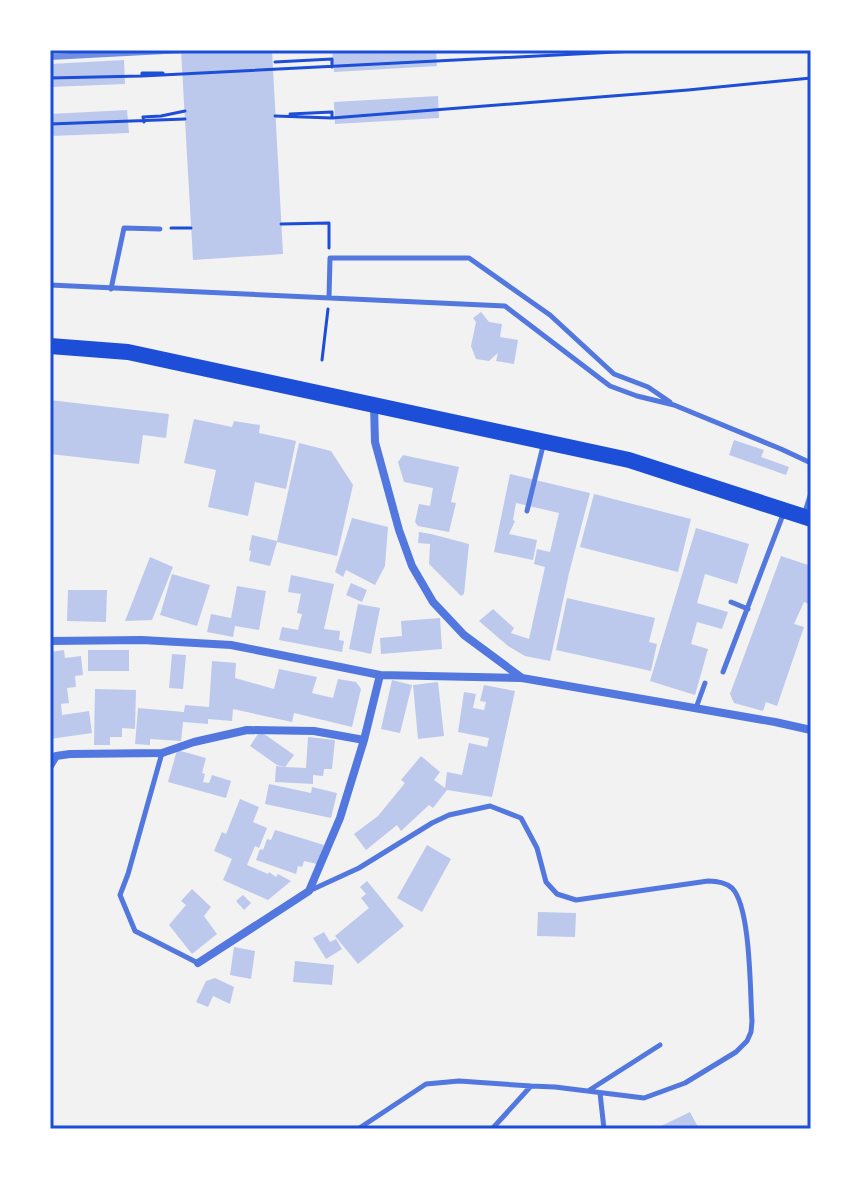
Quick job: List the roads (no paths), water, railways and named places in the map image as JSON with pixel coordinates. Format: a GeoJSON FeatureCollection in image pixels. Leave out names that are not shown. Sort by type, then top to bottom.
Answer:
{"type":"FeatureCollection","features":[{"type":"Feature","properties":{"kind":"main road"},"geometry":{"type":"LineString","coordinates":[[50,346],[128,352],[629,460],[807,518]]}},
{"type":"Feature","properties":{"kind":"street"},"geometry":{"type":"LineString","coordinates":[[374,404],[375,442],[412,566],[433,602],[464,635],[522,678]]}},
{"type":"Feature","properties":{"kind":"street"},"geometry":{"type":"LineString","coordinates":[[50,641],[142,640],[231,645],[380,675],[522,678],[811,730]]}},
{"type":"Feature","properties":{"kind":"street"},"geometry":{"type":"LineString","coordinates":[[198,963],[309,891],[340,818],[380,675]]}},
{"type":"Feature","properties":{"kind":"street"},"geometry":{"type":"LineString","coordinates":[[50,766],[56,756],[162,753],[247,730],[314,731],[364,740]]}},
{"type":"Feature","properties":{"kind":"lane"},"geometry":{"type":"LineString","coordinates":[[111,289],[124,228],[160,229]]}},
{"type":"Feature","properties":{"kind":"lane"},"geometry":{"type":"LineString","coordinates":[[329,298],[330,258],[469,258],[550,315],[614,374],[648,387],[674,405]]}},
{"type":"Feature","properties":{"kind":"lane"},"geometry":{"type":"LineString","coordinates":[[50,285],[505,306],[610,386],[674,405],[811,463]]}},
{"type":"Feature","properties":{"kind":"lane"},"geometry":{"type":"LineString","coordinates":[[527,511],[544,441]]}},
{"type":"Feature","properties":{"kind":"lane"},"geometry":{"type":"LineString","coordinates":[[807,518],[811,493]]}},
{"type":"Feature","properties":{"kind":"lane"},"geometry":{"type":"LineString","coordinates":[[723,672],[785,510]]}},
{"type":"Feature","properties":{"kind":"lane"},"geometry":{"type":"LineString","coordinates":[[731,602],[748,609]]}},
{"type":"Feature","properties":{"kind":"lane"},"geometry":{"type":"LineString","coordinates":[[696,708],[705,683]]}},
{"type":"Feature","properties":{"kind":"lane"},"geometry":{"type":"LineString","coordinates":[[162,753],[120,895],[135,931],[198,963]]}},
{"type":"Feature","properties":{"kind":"lane"},"geometry":{"type":"LineString","coordinates":[[309,891],[359,868],[449,815],[490,806],[521,818],[537,848],[546,882],[557,894],[576,900],[708,881],[721,882],[733,889],[746,925],[751,1032],[736,1052],[685,1083],[644,1098],[459,1081],[426,1084],[358,1129]]}},
{"type":"Feature","properties":{"kind":"lane"},"geometry":{"type":"LineString","coordinates":[[587,1091],[660,1045]]}},
{"type":"Feature","properties":{"kind":"lane"},"geometry":{"type":"LineString","coordinates":[[492,1129],[531,1086]]}},
{"type":"Feature","properties":{"kind":"lane"},"geometry":{"type":"LineString","coordinates":[[600,1093],[604,1129]]}},
{"type":"Feature","properties":{"kind":"railway"},"geometry":{"type":"LineString","coordinates":[[50,57],[184,50]]}}]}
